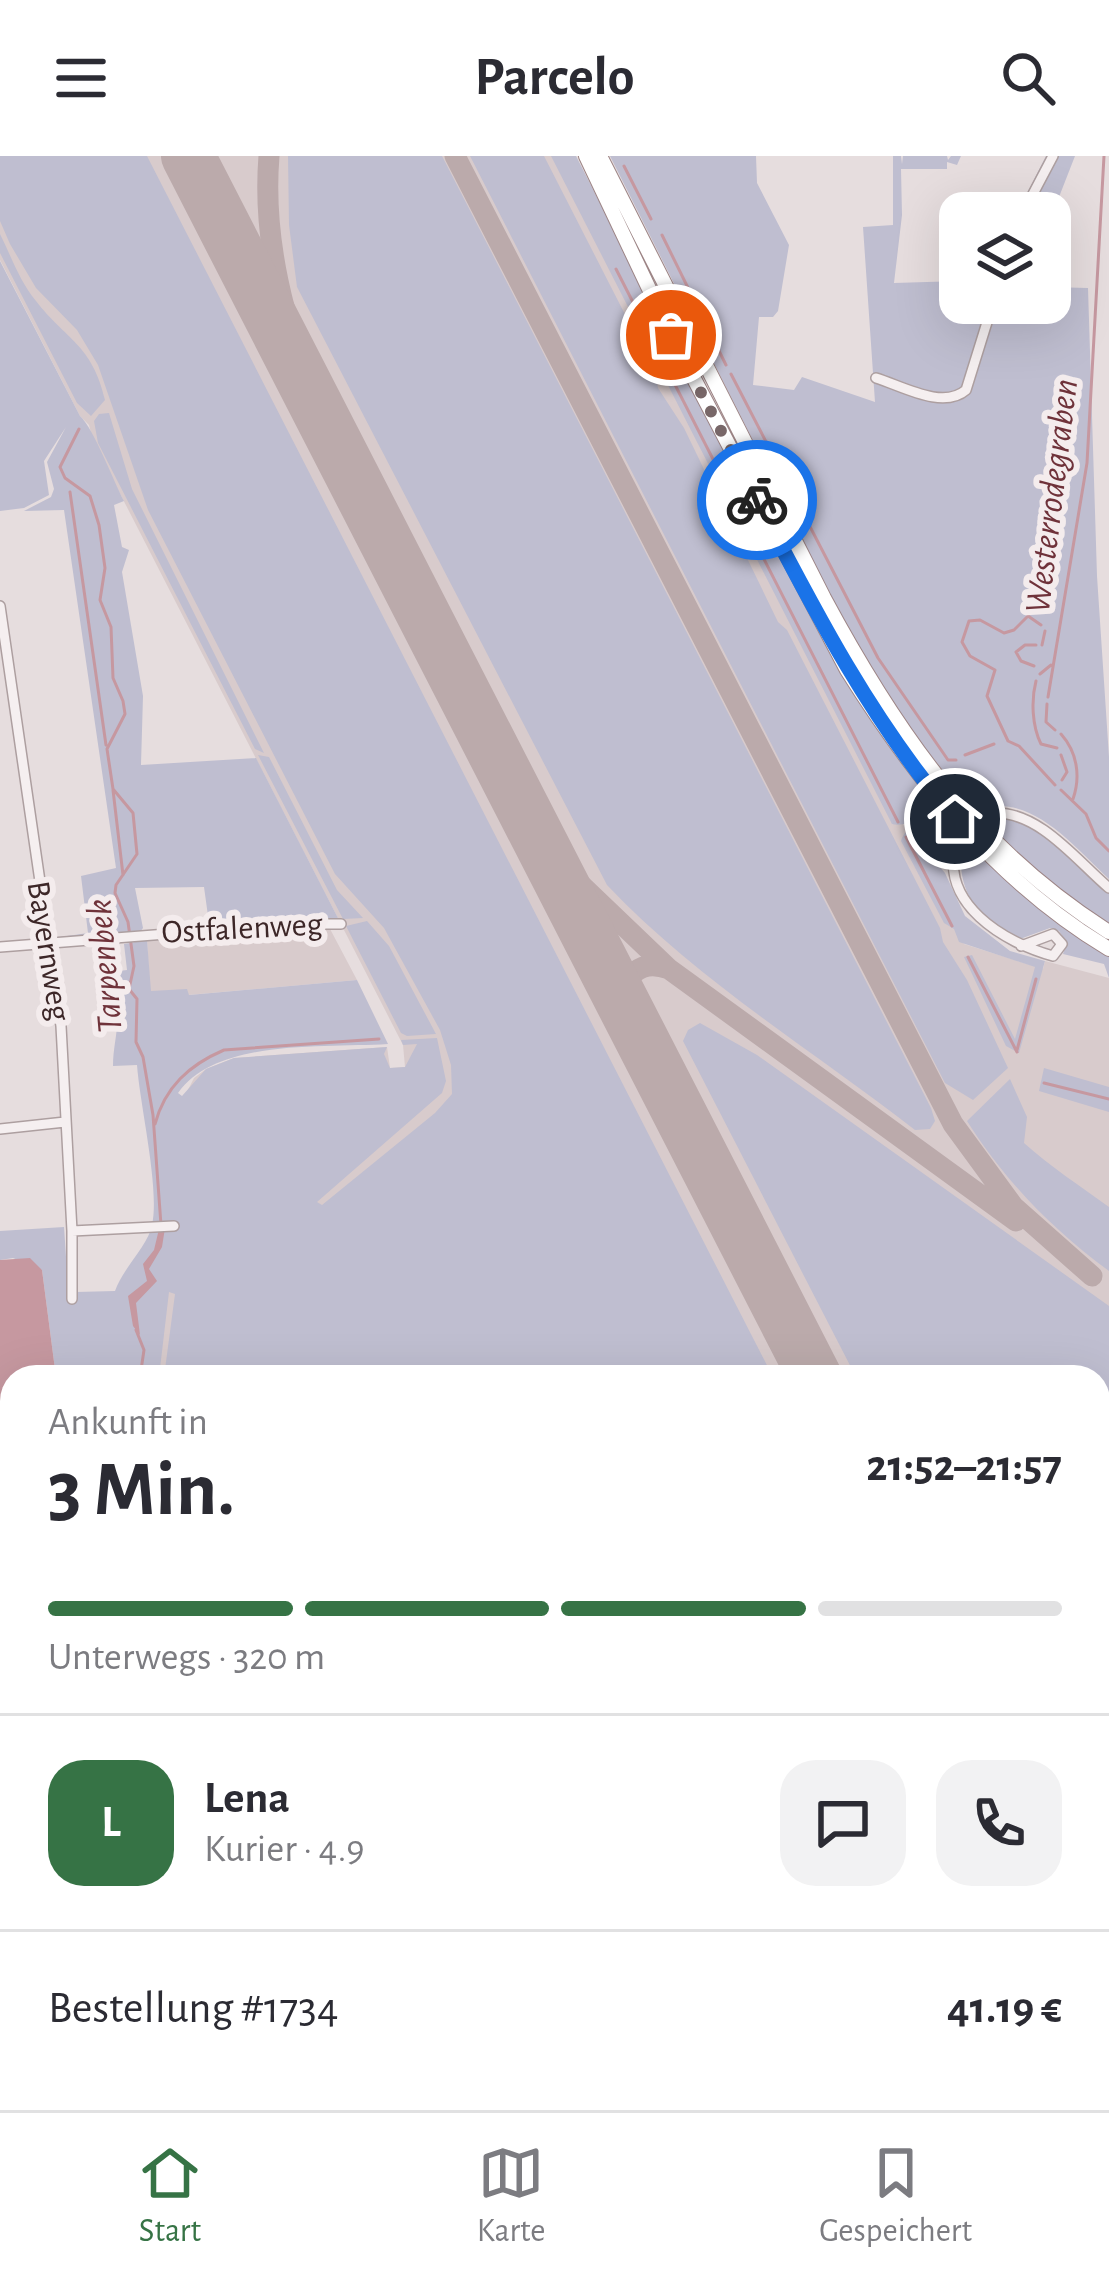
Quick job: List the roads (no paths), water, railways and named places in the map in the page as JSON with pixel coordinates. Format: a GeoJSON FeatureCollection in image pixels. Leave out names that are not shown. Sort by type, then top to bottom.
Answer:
{"type":"FeatureCollection","features":[{"type":"Feature","properties":{"kind":"highway"},"geometry":{"type":"LineString","coordinates":[[586,156],[692,376],[871,709],[920,779],[992,859],[1044,904],[1109,949]]}},
{"type":"Feature","properties":{"kind":"highway"},"geometry":{"type":"LineString","coordinates":[[600,156],[859,664],[921,760],[982,831],[1027,872],[1109,932]]}},
{"type":"Feature","properties":{"kind":"street"},"geometry":{"type":"LineString","coordinates":[[1034,192],[1053,156]]}},
{"type":"Feature","properties":{"kind":"street"},"geometry":{"type":"LineString","coordinates":[[876,378],[939,398],[960,396],[986,324]]}},
{"type":"Feature","properties":{"kind":"street","name":"Bayernweg"},"geometry":{"type":"LineString","coordinates":[[0,606],[61,1026],[72,1299]]}},
{"type":"Feature","properties":{"kind":"street"},"geometry":{"type":"LineString","coordinates":[[1021,946],[993,930],[968,903],[955,876],[957,842],[971,822],[995,813],[1015,815],[1036,826],[1109,888]]}},
{"type":"Feature","properties":{"kind":"street","name":"Ostfalenweg"},"geometry":{"type":"LineString","coordinates":[[0,947],[341,924]]}},
{"type":"Feature","properties":{"kind":"street"},"geometry":{"type":"LineString","coordinates":[[0,1130],[65,1121]]}},
{"type":"Feature","properties":{"kind":"street"},"geometry":{"type":"LineString","coordinates":[[72,1231],[166,1226]]}},
{"type":"Feature","properties":{"kind":"waterway","name":"Westerrodegraben"},"geometry":{"type":"LineString","coordinates":[[1048,697],[1087,463],[1104,156]]}},
{"type":"Feature","properties":{"kind":"waterway"},"geometry":{"type":"LineString","coordinates":[[624,166],[651,219]]}},
{"type":"Feature","properties":{"kind":"waterway"},"geometry":{"type":"LineString","coordinates":[[662,235],[726,365]]}},
{"type":"Feature","properties":{"kind":"waterway"},"geometry":{"type":"LineString","coordinates":[[616,269],[898,822]]}},
{"type":"Feature","properties":{"kind":"waterway"},"geometry":{"type":"LineString","coordinates":[[731,374],[878,658],[948,760],[956,760]]}},
{"type":"Feature","properties":{"kind":"waterway","name":"Tarpenbek"},"geometry":{"type":"LineString","coordinates":[[79,429],[60,467],[65,478],[90,496],[99,525],[105,568],[100,600],[111,627],[113,678],[125,714],[107,749],[113,789],[133,813],[137,854],[115,893],[128,922],[134,966],[129,989],[137,999],[136,1042],[153,1115],[161,1225]]}},
{"type":"Feature","properties":{"kind":"waterway"},"geometry":{"type":"LineString","coordinates":[[70,492],[106,745]]}},
{"type":"Feature","properties":{"kind":"waterway"},"geometry":{"type":"LineString","coordinates":[[1041,625],[1028,616],[1004,633],[980,620],[969,621],[962,642],[970,656],[995,670],[987,696],[1008,741],[1019,746],[1055,785]]}},
{"type":"Feature","properties":{"kind":"waterway"},"geometry":{"type":"LineString","coordinates":[[1042,645],[1045,631]]}},
{"type":"Feature","properties":{"kind":"waterway"},"geometry":{"type":"LineString","coordinates":[[1034,666],[1021,661],[1016,652],[1025,645],[1036,645]]}},
{"type":"Feature","properties":{"kind":"waterway"},"geometry":{"type":"LineString","coordinates":[[1040,674],[1051,665]]}},
{"type":"Feature","properties":{"kind":"waterway"},"geometry":{"type":"LineString","coordinates":[[1036,681],[1033,713],[1038,737],[1041,744],[1057,748]]}},
{"type":"Feature","properties":{"kind":"waterway","name":"Westerrodegraben"},"geometry":{"type":"LineString","coordinates":[[1047,704],[1046,722],[1055,730]]}},
{"type":"Feature","properties":{"kind":"waterway","name":"Westerrodegraben"},"geometry":{"type":"LineString","coordinates":[[1061,734],[1076,765],[1073,799]]}},
{"type":"Feature","properties":{"kind":"waterway"},"geometry":{"type":"LineString","coordinates":[[965,755],[994,744]]}},
{"type":"Feature","properties":{"kind":"waterway"},"geometry":{"type":"LineString","coordinates":[[1061,755],[1067,772],[1062,780]]}},
{"type":"Feature","properties":{"kind":"waterway"},"geometry":{"type":"LineString","coordinates":[[113,790],[123,875]]}},
{"type":"Feature","properties":{"kind":"waterway"},"geometry":{"type":"LineString","coordinates":[[1061,790],[1086,814],[1096,838],[1109,851]]}},
{"type":"Feature","properties":{"kind":"waterway"},"geometry":{"type":"LineString","coordinates":[[906,837],[952,926]]}},
{"type":"Feature","properties":{"kind":"waterway"},"geometry":{"type":"LineString","coordinates":[[968,957],[1017,1052]]}},
{"type":"Feature","properties":{"kind":"waterway"},"geometry":{"type":"LineString","coordinates":[[1017,1050],[1036,979]]}},
{"type":"Feature","properties":{"kind":"waterway"},"geometry":{"type":"LineString","coordinates":[[155,1124],[180,1079],[224,1050],[379,1039]]}},
{"type":"Feature","properties":{"kind":"waterway"},"geometry":{"type":"LineString","coordinates":[[1044,1083],[1109,1099]]}},
{"type":"Feature","properties":{"kind":"waterway","name":"Tarpenbek"},"geometry":{"type":"LineString","coordinates":[[136,1330],[144,1350],[142,1365]]}}]}
